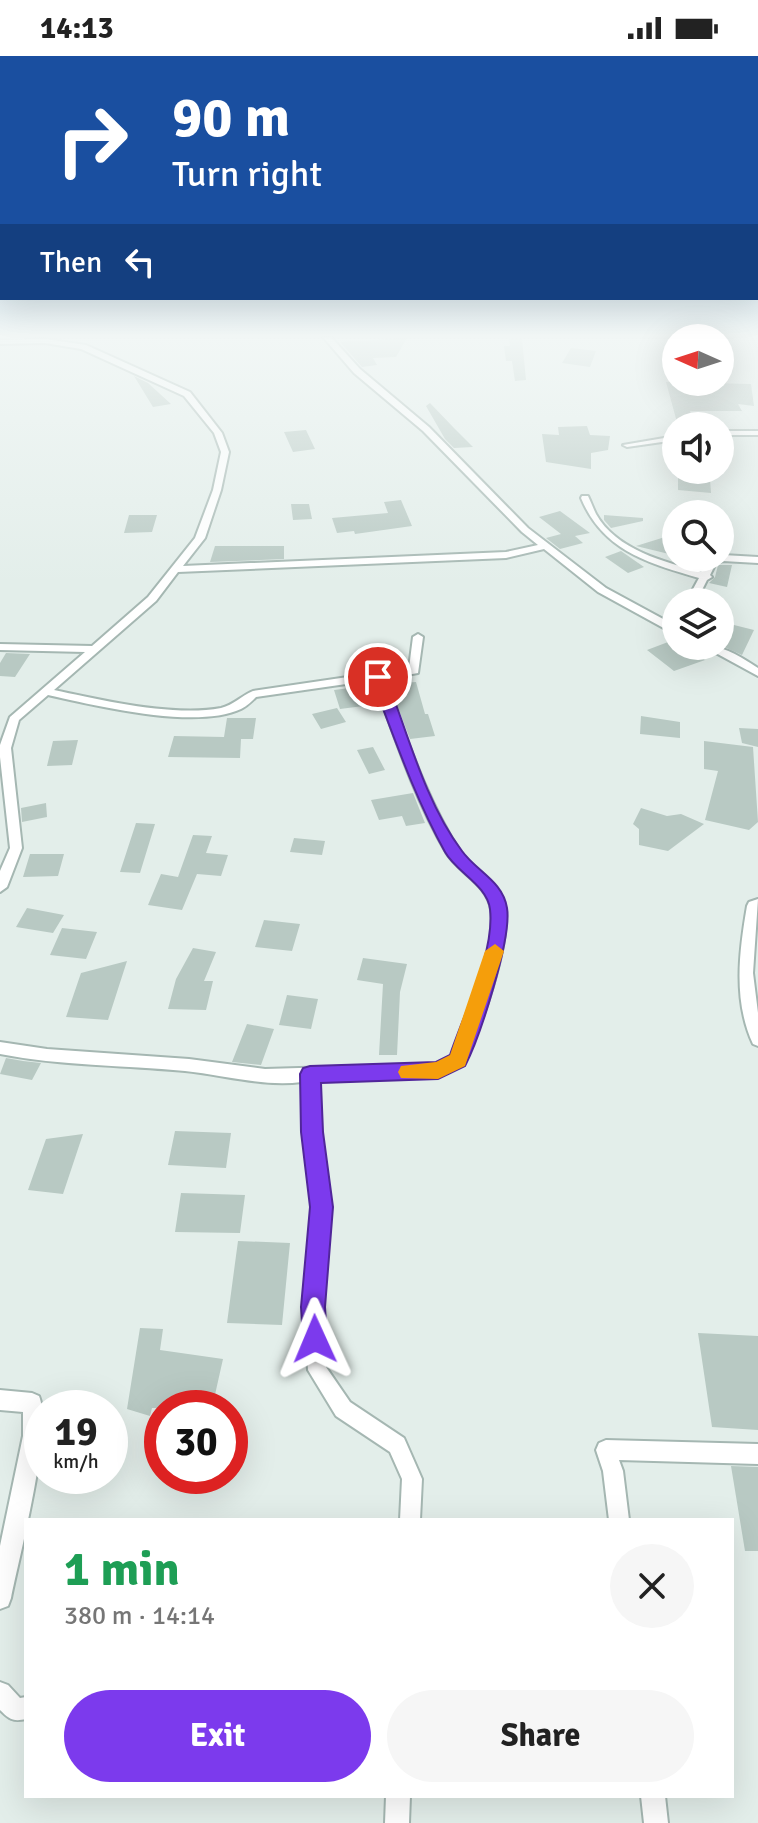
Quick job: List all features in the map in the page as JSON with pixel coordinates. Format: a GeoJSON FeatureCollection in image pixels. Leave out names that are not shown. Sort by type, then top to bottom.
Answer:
{"type":"FeatureCollection","features":[{"type":"Feature","properties":{"kind":"street"},"geometry":{"type":"LineString","coordinates":[[0,887],[16,848],[17,829],[5,748],[14,719],[152,599],[200,538],[217,490],[225,452],[218,433],[207,419]]}},
{"type":"Feature","properties":{"kind":"street"},"geometry":{"type":"LineString","coordinates":[[415,419],[525,530],[602,590],[662,621]]}},
{"type":"Feature","properties":{"kind":"street"},"geometry":{"type":"LineString","coordinates":[[734,433],[758,433]]}},
{"type":"Feature","properties":{"kind":"street"},"geometry":{"type":"LineString","coordinates":[[627,445],[662,440]]}},
{"type":"Feature","properties":{"kind":"street"},"geometry":{"type":"LineString","coordinates":[[585,498],[588,511],[626,548],[649,561],[707,577]]}},
{"type":"Feature","properties":{"kind":"street"},"geometry":{"type":"LineString","coordinates":[[176,569],[506,555],[546,546]]}},
{"type":"Feature","properties":{"kind":"street"},"geometry":{"type":"LineString","coordinates":[[700,588],[712,561],[723,558],[758,560]]}},
{"type":"Feature","properties":{"kind":"street"},"geometry":{"type":"LineString","coordinates":[[45,691],[103,705],[215,712],[237,707],[253,694],[414,671],[418,637]]}},
{"type":"Feature","properties":{"kind":"street"},"geometry":{"type":"LineString","coordinates":[[0,647],[95,649]]}},
{"type":"Feature","properties":{"kind":"street"},"geometry":{"type":"LineString","coordinates":[[734,658],[758,673]]}},
{"type":"Feature","properties":{"kind":"street"},"geometry":{"type":"LineString","coordinates":[[0,1048],[32,1055],[188,1065],[285,1080],[310,1074],[438,1070],[458,1060],[499,939],[498,906],[490,889],[456,857],[428,808],[378,677]]}},
{"type":"Feature","properties":{"kind":"street"},"geometry":{"type":"LineString","coordinates":[[758,904],[754,906],[744,972],[746,1000],[758,1040]]}},
{"type":"Feature","properties":{"kind":"street"},"geometry":{"type":"LineString","coordinates":[[310,1074],[312,1132],[321,1207],[313,1307],[317,1370],[343,1409],[397,1445],[412,1479],[410,1518]]}},
{"type":"Feature","properties":{"kind":"street"},"geometry":{"type":"LineString","coordinates":[[0,1400],[32,1403],[33,1436],[0,1598]]}},
{"type":"Feature","properties":{"kind":"street"},"geometry":{"type":"LineString","coordinates":[[619,1518],[613,1471],[606,1450],[758,1454]]}},
{"type":"Feature","properties":{"kind":"street"},"geometry":{"type":"LineString","coordinates":[[0,1693],[16,1710],[24,1708]]}},
{"type":"Feature","properties":{"kind":"street"},"geometry":{"type":"LineString","coordinates":[[397,1823],[398,1798]]}},
{"type":"Feature","properties":{"kind":"street"},"geometry":{"type":"LineString","coordinates":[[653,1798],[656,1823]]}},
{"type":"Feature","properties":{"kind":"building"},"geometry":{"type":"Polygon","coordinates":[[[434,419],[446,419],[473,447],[454,448],[434,419]]]}},
{"type":"Feature","properties":{"kind":"building"},"geometry":{"type":"Polygon","coordinates":[[[587,426],[590,435],[610,436],[608,450],[591,453],[591,469],[546,462],[542,434],[559,435],[558,427],[587,426]]]}},
{"type":"Feature","properties":{"kind":"building"},"geometry":{"type":"Polygon","coordinates":[[[306,430],[315,449],[293,452],[284,432],[306,430]]]}},
{"type":"Feature","properties":{"kind":"building"},"geometry":{"type":"Polygon","coordinates":[[[678,484],[710,484],[711,493],[678,490],[678,484]]]}},
{"type":"Feature","properties":{"kind":"building"},"geometry":{"type":"Polygon","coordinates":[[[401,500],[412,526],[355,534],[354,531],[337,533],[332,518],[388,513],[384,502],[401,500]]]}},
{"type":"Feature","properties":{"kind":"building"},"geometry":{"type":"Polygon","coordinates":[[[291,504],[309,504],[312,519],[293,520],[291,504]]]}},
{"type":"Feature","properties":{"kind":"building"},"geometry":{"type":"Polygon","coordinates":[[[560,511],[590,533],[575,536],[583,543],[560,549],[546,538],[561,534],[539,517],[560,511]]]}},
{"type":"Feature","properties":{"kind":"building"},"geometry":{"type":"Polygon","coordinates":[[[129,515],[157,515],[152,532],[124,533],[129,515]]]}},
{"type":"Feature","properties":{"kind":"building"},"geometry":{"type":"Polygon","coordinates":[[[604,515],[643,518],[643,521],[611,528],[604,515]]]}},
{"type":"Feature","properties":{"kind":"building"},"geometry":{"type":"Polygon","coordinates":[[[662,538],[662,552],[636,546],[662,538]]]}},
{"type":"Feature","properties":{"kind":"building"},"geometry":{"type":"Polygon","coordinates":[[[215,546],[284,546],[284,559],[210,562],[215,546]]]}},
{"type":"Feature","properties":{"kind":"building"},"geometry":{"type":"Polygon","coordinates":[[[621,551],[644,567],[628,573],[605,557],[621,551]]]}},
{"type":"Feature","properties":{"kind":"building"},"geometry":{"type":"Polygon","coordinates":[[[716,572],[730,572],[727,587],[709,583],[716,572]]]}},
{"type":"Feature","properties":{"kind":"building"},"geometry":{"type":"Polygon","coordinates":[[[734,625],[754,630],[742,655],[734,651],[734,625]]]}},
{"type":"Feature","properties":{"kind":"building"},"geometry":{"type":"Polygon","coordinates":[[[662,644],[662,660],[705,660],[674,671],[647,650],[662,644]]]}},
{"type":"Feature","properties":{"kind":"building"},"geometry":{"type":"Polygon","coordinates":[[[6,653],[30,654],[15,677],[0,676],[0,663],[6,653]]]}},
{"type":"Feature","properties":{"kind":"building"},"geometry":{"type":"Polygon","coordinates":[[[416,682],[435,736],[410,739],[389,684],[416,682]]]}},
{"type":"Feature","properties":{"kind":"building"},"geometry":{"type":"Polygon","coordinates":[[[373,686],[379,704],[340,709],[334,690],[373,686]]]}},
{"type":"Feature","properties":{"kind":"building"},"geometry":{"type":"Polygon","coordinates":[[[337,708],[346,722],[321,729],[312,714],[337,708]]]}},
{"type":"Feature","properties":{"kind":"building"},"geometry":{"type":"Polygon","coordinates":[[[641,716],[680,722],[680,738],[640,734],[641,716]]]}},
{"type":"Feature","properties":{"kind":"building"},"geometry":{"type":"Polygon","coordinates":[[[227,718],[256,718],[253,739],[241,739],[240,758],[168,757],[174,736],[224,737],[227,718]]]}},
{"type":"Feature","properties":{"kind":"building"},"geometry":{"type":"Polygon","coordinates":[[[739,728],[758,729],[758,747],[742,743],[739,728]]]}},
{"type":"Feature","properties":{"kind":"building"},"geometry":{"type":"Polygon","coordinates":[[[78,740],[72,765],[47,766],[53,741],[78,740]]]}},
{"type":"Feature","properties":{"kind":"building"},"geometry":{"type":"Polygon","coordinates":[[[704,741],[753,747],[758,822],[749,830],[705,820],[718,771],[704,769],[704,741]]]}},
{"type":"Feature","properties":{"kind":"building"},"geometry":{"type":"Polygon","coordinates":[[[373,747],[385,770],[369,774],[357,750],[373,747]]]}},
{"type":"Feature","properties":{"kind":"building"},"geometry":{"type":"Polygon","coordinates":[[[413,793],[425,823],[406,826],[402,816],[379,820],[371,800],[413,793]]]}},
{"type":"Feature","properties":{"kind":"building"},"geometry":{"type":"Polygon","coordinates":[[[46,803],[47,817],[22,822],[21,808],[46,803]]]}},
{"type":"Feature","properties":{"kind":"building"},"geometry":{"type":"Polygon","coordinates":[[[641,808],[667,816],[681,814],[704,824],[668,851],[639,845],[639,829],[633,824],[641,808]]]}},
{"type":"Feature","properties":{"kind":"building"},"geometry":{"type":"Polygon","coordinates":[[[136,823],[155,824],[140,873],[120,872],[136,823]]]}},
{"type":"Feature","properties":{"kind":"building"},"geometry":{"type":"Polygon","coordinates":[[[193,835],[212,836],[206,853],[228,855],[221,876],[197,874],[182,910],[148,905],[161,874],[178,877],[193,835]]]}},
{"type":"Feature","properties":{"kind":"building"},"geometry":{"type":"Polygon","coordinates":[[[294,838],[325,841],[322,855],[290,852],[294,838]]]}},
{"type":"Feature","properties":{"kind":"building"},"geometry":{"type":"Polygon","coordinates":[[[30,854],[64,854],[58,876],[23,877],[30,854]]]}},
{"type":"Feature","properties":{"kind":"building"},"geometry":{"type":"Polygon","coordinates":[[[27,908],[64,915],[53,933],[16,927],[27,908]]]}},
{"type":"Feature","properties":{"kind":"building"},"geometry":{"type":"Polygon","coordinates":[[[264,920],[300,924],[292,951],[255,947],[264,920]]]}},
{"type":"Feature","properties":{"kind":"building"},"geometry":{"type":"Polygon","coordinates":[[[62,928],[97,932],[86,959],[50,955],[62,928]]]}},
{"type":"Feature","properties":{"kind":"building"},"geometry":{"type":"Polygon","coordinates":[[[193,948],[216,952],[204,981],[213,981],[206,1010],[168,1009],[176,979],[193,948]]]}},
{"type":"Feature","properties":{"kind":"building"},"geometry":{"type":"Polygon","coordinates":[[[363,958],[407,964],[400,992],[397,1055],[379,1055],[383,984],[357,980],[363,958]]]}},
{"type":"Feature","properties":{"kind":"building"},"geometry":{"type":"Polygon","coordinates":[[[127,961],[108,1020],[66,1017],[81,973],[127,961]]]}},
{"type":"Feature","properties":{"kind":"building"},"geometry":{"type":"Polygon","coordinates":[[[287,995],[318,999],[311,1029],[279,1025],[287,995]]]}},
{"type":"Feature","properties":{"kind":"building"},"geometry":{"type":"Polygon","coordinates":[[[247,1024],[274,1029],[261,1065],[232,1062],[247,1024]]]}},
{"type":"Feature","properties":{"kind":"building"},"geometry":{"type":"Polygon","coordinates":[[[6,1058],[41,1063],[32,1080],[0,1074],[6,1058]]]}},
{"type":"Feature","properties":{"kind":"building"},"geometry":{"type":"Polygon","coordinates":[[[175,1131],[231,1133],[226,1168],[168,1165],[175,1131]]]}},
{"type":"Feature","properties":{"kind":"building"},"geometry":{"type":"Polygon","coordinates":[[[83,1134],[63,1194],[28,1190],[46,1139],[83,1134]]]}},
{"type":"Feature","properties":{"kind":"building"},"geometry":{"type":"Polygon","coordinates":[[[181,1193],[245,1195],[240,1233],[175,1232],[181,1193]]]}},
{"type":"Feature","properties":{"kind":"building"},"geometry":{"type":"Polygon","coordinates":[[[238,1241],[290,1243],[282,1325],[227,1323],[238,1241]]]}},
{"type":"Feature","properties":{"kind":"building"},"geometry":{"type":"Polygon","coordinates":[[[140,1328],[163,1329],[160,1350],[223,1359],[216,1390],[144,1390],[144,1414],[128,1409],[140,1328]]]}},
{"type":"Feature","properties":{"kind":"building"},"geometry":{"type":"Polygon","coordinates":[[[698,1333],[758,1336],[758,1430],[712,1427],[698,1333]]]}},
{"type":"Feature","properties":{"kind":"building"},"geometry":{"type":"Polygon","coordinates":[[[731,1466],[758,1467],[758,1551],[745,1551],[731,1466]]]}},
{"type":"Feature","properties":{"kind":"slow traffic"},"geometry":{"type":"LineString","coordinates":[[408,1072],[438,1070],[458,1060],[495,951]]}},
{"type":"Feature","properties":{"kind":"route"},"geometry":{"type":"LineString","coordinates":[[315,1339],[313,1307],[321,1207],[312,1132],[310,1074],[438,1070],[458,1060],[499,939],[498,906],[490,889],[456,857],[428,808],[378,677]]}}]}
